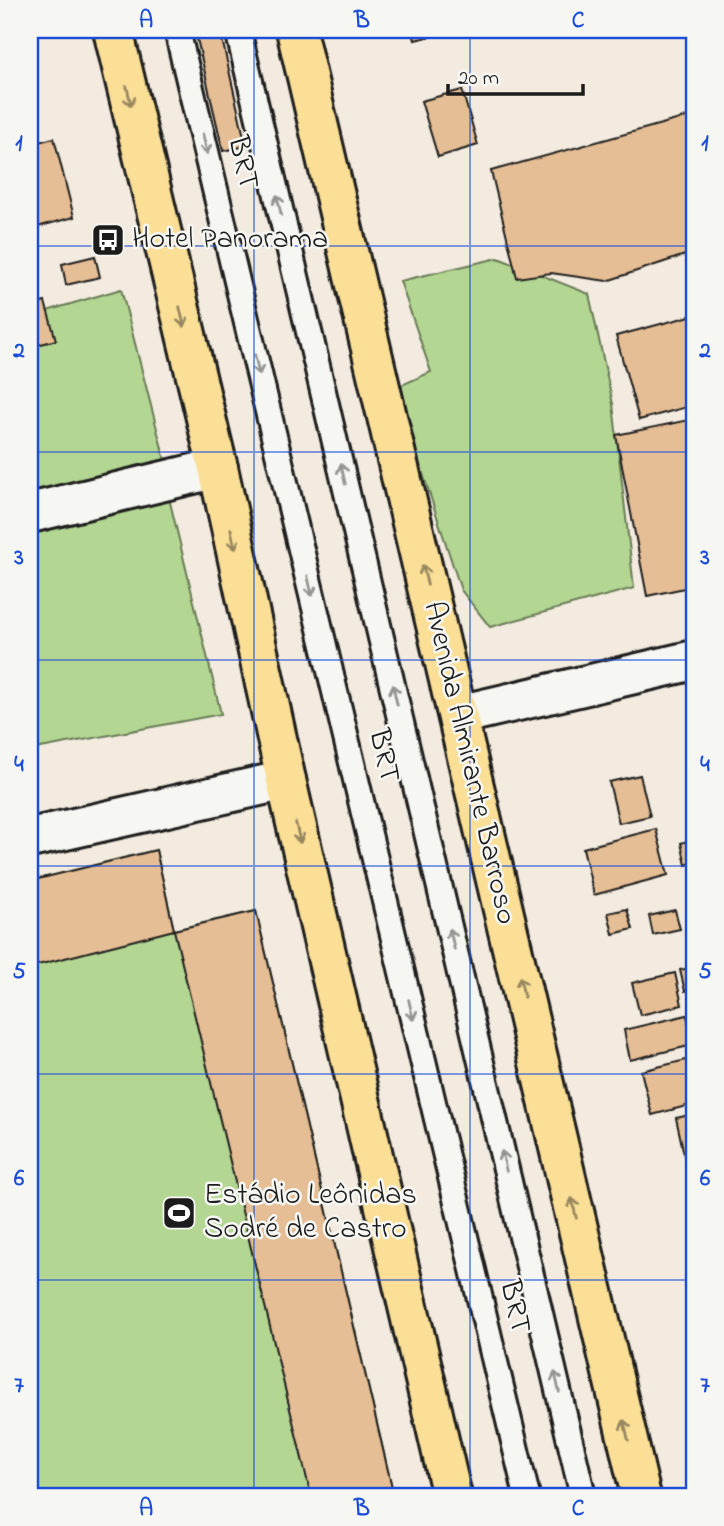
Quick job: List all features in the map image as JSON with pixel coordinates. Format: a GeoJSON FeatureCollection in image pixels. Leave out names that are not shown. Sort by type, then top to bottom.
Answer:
{"type":"FeatureCollection","features":[{"type":"Feature","properties":{"kind":"highway"},"geometry":{"type":"LineString","coordinates":[[113,30],[218,468],[286,780],[452,1496]]}},
{"type":"Feature","properties":{"kind":"highway","name":"Avenida Almirante Barroso"},"geometry":{"type":"LineString","coordinates":[[296,30],[641,1496]]}},
{"type":"Feature","properties":{"kind":"street"},"geometry":{"type":"LineString","coordinates":[[30,513],[218,468]]}},
{"type":"Feature","properties":{"kind":"street"},"geometry":{"type":"LineString","coordinates":[[458,715],[694,660]]}},
{"type":"Feature","properties":{"kind":"street"},"geometry":{"type":"LineString","coordinates":[[30,838],[286,780]]}},
{"type":"Feature","properties":{"kind":"lane","name":"BRT"},"geometry":{"type":"LineString","coordinates":[[177,30],[527,1496]]}},
{"type":"Feature","properties":{"kind":"lane","name":"BRT"},"geometry":{"type":"LineString","coordinates":[[238,30],[583,1496]]}},
{"type":"Feature","properties":{"kind":"green space"},"geometry":{"type":"Polygon","coordinates":[[[498,258],[589,294],[613,404],[634,588],[490,627],[461,590],[395,388],[431,372],[400,281],[498,258]]]}},
{"type":"Feature","properties":{"kind":"green space"},"geometry":{"type":"Polygon","coordinates":[[[121,289],[167,468],[30,498],[30,316],[121,289]]]}},
{"type":"Feature","properties":{"kind":"green space"},"geometry":{"type":"Polygon","coordinates":[[[169,498],[221,714],[30,750],[30,527],[169,498]]]}},
{"type":"Feature","properties":{"kind":"green space","name":"Estádio Leônidas Sodré de Castro"},"geometry":{"type":"Polygon","coordinates":[[[156,850],[174,930],[256,911],[394,1496],[30,1496],[30,881],[156,850]]]}},
{"type":"Feature","properties":{"kind":"building"},"geometry":{"type":"Polygon","coordinates":[[[195,30],[220,30],[246,146],[223,151],[195,30]]]}},
{"type":"Feature","properties":{"kind":"building"},"geometry":{"type":"Polygon","coordinates":[[[412,30],[456,30],[415,40],[412,30]]]}},
{"type":"Feature","properties":{"kind":"building"},"geometry":{"type":"Polygon","coordinates":[[[462,90],[478,145],[438,157],[421,101],[462,90]]]}},
{"type":"Feature","properties":{"kind":"building"},"geometry":{"type":"Polygon","coordinates":[[[694,115],[694,249],[688,254],[607,281],[551,273],[517,278],[491,171],[694,115]]]}},
{"type":"Feature","properties":{"kind":"building"},"geometry":{"type":"Polygon","coordinates":[[[54,138],[74,217],[30,229],[30,144],[54,138]]]}},
{"type":"Feature","properties":{"kind":"building"},"geometry":{"type":"Polygon","coordinates":[[[95,256],[100,277],[66,285],[62,264],[95,256]]]}},
{"type":"Feature","properties":{"kind":"building"},"geometry":{"type":"Polygon","coordinates":[[[45,302],[56,340],[30,347],[30,306],[45,302]]]}},
{"type":"Feature","properties":{"kind":"building"},"geometry":{"type":"Polygon","coordinates":[[[694,315],[694,369],[688,370],[694,405],[639,420],[616,336],[694,315]]]}},
{"type":"Feature","properties":{"kind":"building"},"geometry":{"type":"Polygon","coordinates":[[[694,419],[694,586],[647,596],[616,435],[694,419]]]}},
{"type":"Feature","properties":{"kind":"building"},"geometry":{"type":"Polygon","coordinates":[[[640,775],[650,816],[619,823],[609,782],[640,775]]]}},
{"type":"Feature","properties":{"kind":"building"},"geometry":{"type":"Polygon","coordinates":[[[656,829],[668,875],[594,895],[583,848],[656,829]]]}},
{"type":"Feature","properties":{"kind":"building"},"geometry":{"type":"Polygon","coordinates":[[[694,839],[694,862],[686,865],[681,843],[694,839]]]}},
{"type":"Feature","properties":{"kind":"building"},"geometry":{"type":"Polygon","coordinates":[[[156,850],[174,930],[30,967],[30,881],[156,850]]]}},
{"type":"Feature","properties":{"kind":"building"},"geometry":{"type":"Polygon","coordinates":[[[627,909],[633,929],[613,934],[608,913],[627,909]]]}},
{"type":"Feature","properties":{"kind":"building"},"geometry":{"type":"Polygon","coordinates":[[[675,910],[680,929],[653,935],[649,916],[675,910]]]}},
{"type":"Feature","properties":{"kind":"building"},"geometry":{"type":"Polygon","coordinates":[[[256,911],[394,1496],[311,1496],[174,930],[256,911]]]}},
{"type":"Feature","properties":{"kind":"building"},"geometry":{"type":"Polygon","coordinates":[[[694,967],[694,989],[685,991],[680,970],[694,967]]]}},
{"type":"Feature","properties":{"kind":"building"},"geometry":{"type":"Polygon","coordinates":[[[675,973],[682,1005],[640,1015],[632,983],[675,973]]]}},
{"type":"Feature","properties":{"kind":"building"},"geometry":{"type":"Polygon","coordinates":[[[687,1015],[693,1045],[630,1060],[624,1030],[687,1015]]]}},
{"type":"Feature","properties":{"kind":"building"},"geometry":{"type":"Polygon","coordinates":[[[694,1058],[694,1104],[652,1115],[641,1071],[694,1058]]]}},
{"type":"Feature","properties":{"kind":"building"},"geometry":{"type":"Polygon","coordinates":[[[694,1114],[694,1200],[676,1118],[694,1114]]]}},
{"type":"Feature","properties":{"kind":"place","name":"Hotel Panorama"},"geometry":{"type":"Point","coordinates":[108,240]}},
{"type":"Feature","properties":{"kind":"place","name":"Estádio Leônidas Sodré de Castro"},"geometry":{"type":"Point","coordinates":[179,1213]}}]}
